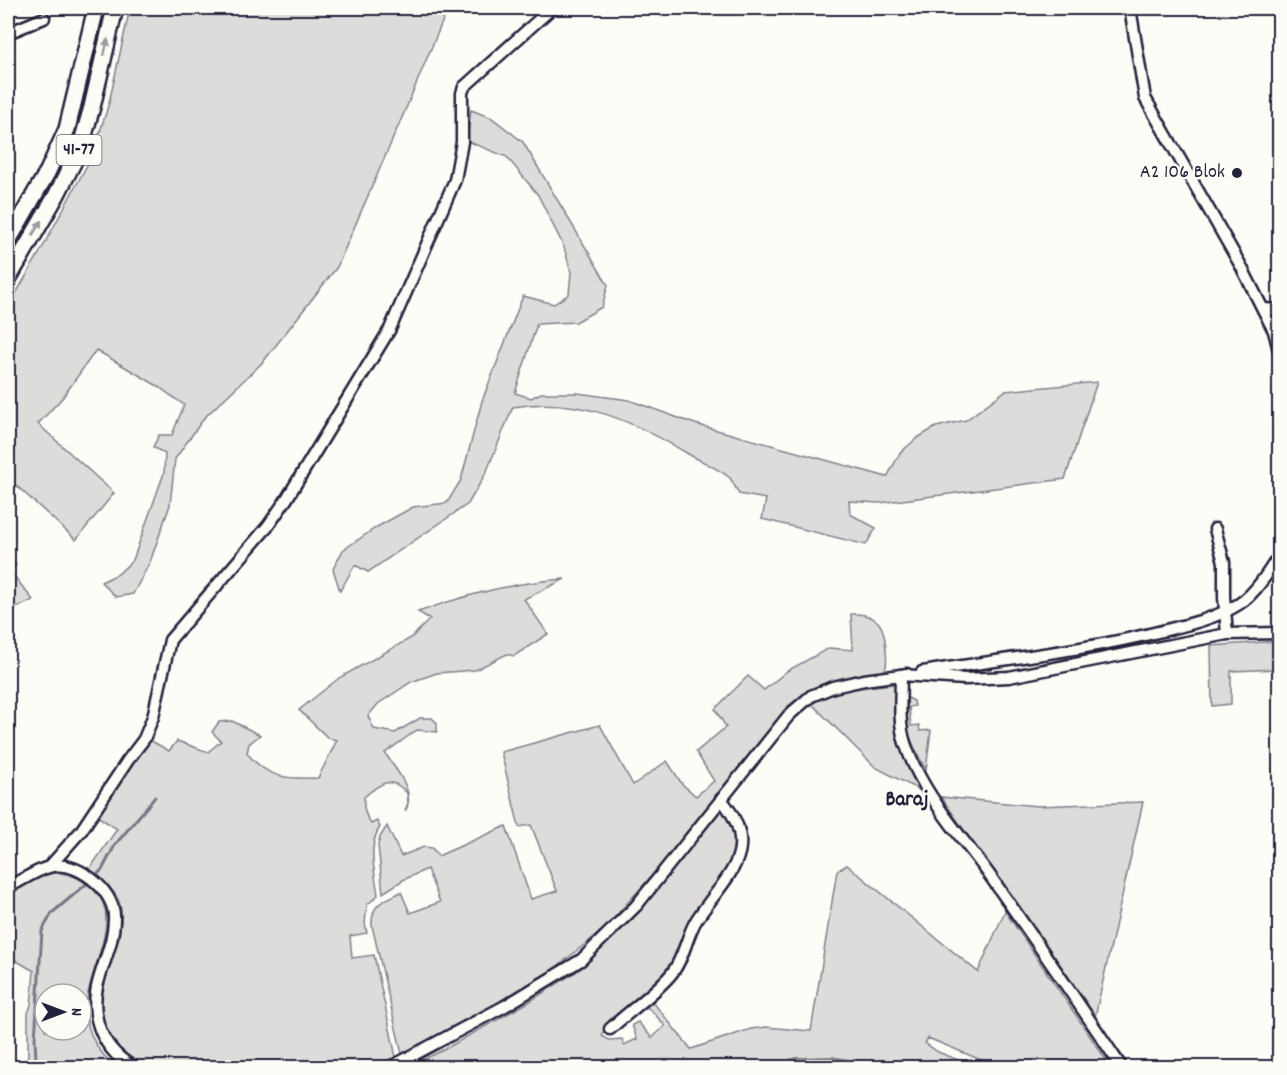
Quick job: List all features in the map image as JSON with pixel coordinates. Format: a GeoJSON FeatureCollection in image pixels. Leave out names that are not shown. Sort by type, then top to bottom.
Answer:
{"type":"FeatureCollection","features":[{"type":"Feature","properties":{"kind":"highway","name":"41-77"},"geometry":{"type":"LineString","coordinates":[[8,241],[48,171],[67,129],[96,8]]}},
{"type":"Feature","properties":{"kind":"highway","name":"41-77"},"geometry":{"type":"LineString","coordinates":[[8,279],[80,149],[115,8]]}},
{"type":"Feature","properties":{"kind":"street"},"geometry":{"type":"LineString","coordinates":[[8,887],[50,866],[81,831],[144,739],[153,717],[170,640],[268,526],[310,462],[390,329],[455,180],[462,142],[461,110],[464,87],[552,8]]}},
{"type":"Feature","properties":{"kind":"street"},"geometry":{"type":"LineString","coordinates":[[1130,8],[1145,98],[1241,266],[1274,331],[1280,354]]}},
{"type":"Feature","properties":{"kind":"street"},"geometry":{"type":"LineString","coordinates":[[8,33],[44,18]]}},
{"type":"Feature","properties":{"kind":"street"},"geometry":{"type":"LineString","coordinates":[[1263,309],[1280,309]]}},
{"type":"Feature","properties":{"kind":"street"},"geometry":{"type":"LineString","coordinates":[[1215,529],[1224,562],[1227,634]]}},
{"type":"Feature","properties":{"kind":"street"},"geometry":{"type":"LineString","coordinates":[[389,1068],[505,1006],[581,960],[636,906],[789,715],[811,696],[833,687],[864,680],[1104,644],[1179,627],[1225,612],[1242,602],[1270,571],[1280,554]]}},
{"type":"Feature","properties":{"kind":"street"},"geometry":{"type":"LineString","coordinates":[[901,675],[965,679],[1009,677],[1227,634],[1280,633]]}},
{"type":"Feature","properties":{"kind":"street"},"geometry":{"type":"LineString","coordinates":[[901,675],[903,738],[916,769],[934,801],[1055,968],[1122,1068]]}},
{"type":"Feature","properties":{"kind":"street"},"geometry":{"type":"LineString","coordinates":[[610,1029],[672,973],[684,953],[695,923],[733,871],[741,839],[739,826],[733,813],[721,799]]}},
{"type":"Feature","properties":{"kind":"street"},"geometry":{"type":"LineString","coordinates":[[50,866],[72,868],[87,875],[104,890],[114,907],[114,925],[97,987],[95,1009],[100,1031],[112,1049],[135,1068]]}},
{"type":"Feature","properties":{"kind":"shaded area"},"geometry":{"type":"Polygon","coordinates":[[[130,8],[448,8],[337,267],[263,362],[204,418],[175,459],[170,505],[150,562],[133,594],[116,597],[101,582],[118,574],[133,560],[164,473],[165,454],[153,447],[159,435],[172,435],[184,405],[156,385],[96,350],[63,397],[38,424],[114,493],[76,540],[8,478],[8,307],[93,154],[109,103],[130,8]]]}},
{"type":"Feature","properties":{"kind":"shaded area"},"geometry":{"type":"Polygon","coordinates":[[[471,110],[492,118],[523,142],[608,285],[602,307],[576,322],[537,324],[515,393],[531,398],[541,393],[577,393],[629,400],[695,424],[887,477],[900,453],[917,438],[936,427],[966,420],[1005,391],[1097,382],[1065,479],[879,503],[849,501],[850,514],[876,528],[866,545],[762,519],[766,499],[739,494],[730,478],[722,472],[627,422],[583,408],[537,404],[513,407],[486,473],[468,504],[368,572],[355,565],[340,591],[333,569],[343,550],[377,527],[413,507],[447,503],[461,480],[482,401],[523,296],[554,304],[569,294],[571,272],[564,247],[538,195],[507,157],[467,141],[471,110]]]}},
{"type":"Feature","properties":{"kind":"shaded area"},"geometry":{"type":"Polygon","coordinates":[[[8,556],[16,565],[10,571],[33,600],[8,612],[8,556]]]}},
{"type":"Feature","properties":{"kind":"shaded area"},"geometry":{"type":"Polygon","coordinates":[[[565,579],[524,599],[548,634],[514,656],[507,654],[475,670],[437,673],[411,682],[378,704],[368,716],[374,729],[395,733],[420,718],[432,718],[437,723],[437,732],[417,730],[385,753],[407,789],[408,803],[407,793],[390,782],[380,785],[364,797],[367,818],[371,824],[377,821],[380,827],[376,834],[373,851],[378,895],[367,905],[365,923],[367,933],[350,936],[352,958],[374,955],[396,1057],[364,1068],[151,1068],[139,1063],[120,1049],[106,1030],[100,1007],[103,984],[119,932],[121,909],[113,891],[89,870],[117,829],[97,816],[135,758],[150,740],[169,751],[177,741],[208,752],[221,741],[212,732],[219,722],[232,721],[260,735],[249,744],[247,753],[262,768],[278,776],[318,778],[337,740],[328,738],[299,710],[339,678],[411,638],[430,619],[418,612],[490,590],[565,579]]]}},
{"type":"Feature","properties":{"kind":"shaded area"},"geometry":{"type":"Polygon","coordinates":[[[851,614],[868,616],[879,623],[882,628],[887,656],[885,671],[823,686],[788,706],[655,872],[604,929],[550,972],[402,1054],[372,918],[379,904],[401,892],[410,913],[440,902],[427,869],[403,880],[383,893],[378,845],[387,826],[401,856],[424,847],[432,848],[438,856],[506,826],[531,899],[557,891],[531,825],[519,827],[501,752],[600,725],[633,785],[667,761],[682,784],[696,796],[714,781],[696,752],[726,727],[715,709],[748,676],[764,690],[787,671],[829,648],[853,650],[851,614]]]}},
{"type":"Feature","properties":{"kind":"shaded area"},"geometry":{"type":"Polygon","coordinates":[[[1279,641],[1279,669],[1231,671],[1231,704],[1212,706],[1211,646],[1279,641]]]}},
{"type":"Feature","properties":{"kind":"shaded area"},"geometry":{"type":"Polygon","coordinates":[[[895,684],[896,722],[901,750],[921,791],[875,767],[812,704],[841,692],[895,684]]]}},
{"type":"Feature","properties":{"kind":"shaded area"},"geometry":{"type":"Polygon","coordinates":[[[908,698],[914,701],[915,706],[909,707],[911,726],[919,725],[920,731],[931,730],[926,770],[906,725],[905,706],[908,698]]]}},
{"type":"Feature","properties":{"kind":"shaded area"},"geometry":{"type":"Polygon","coordinates":[[[941,797],[1038,806],[1143,802],[1095,1017],[941,797]]]}},
{"type":"Feature","properties":{"kind":"shaded area"},"geometry":{"type":"Polygon","coordinates":[[[722,809],[732,824],[735,840],[733,855],[727,871],[687,928],[664,974],[647,992],[607,1026],[602,1036],[609,1040],[622,1039],[624,1045],[637,1039],[632,1025],[638,1022],[652,1038],[665,1026],[645,1006],[652,1001],[691,1049],[751,1029],[766,1027],[811,1031],[837,871],[847,865],[978,972],[1005,911],[1111,1067],[998,1067],[928,1038],[925,1043],[938,1052],[976,1067],[886,1067],[832,1057],[796,1058],[766,1068],[406,1068],[527,1003],[576,972],[632,920],[722,809]]]}},
{"type":"Feature","properties":{"kind":"shaded area"},"geometry":{"type":"Polygon","coordinates":[[[57,873],[77,878],[94,890],[103,902],[106,915],[102,946],[91,982],[33,982],[34,971],[8,956],[8,893],[46,874],[57,873]]]}},
{"type":"Feature","properties":{"kind":"shaded area"},"geometry":{"type":"Polygon","coordinates":[[[33,982],[33,1042],[93,1042],[93,1039],[104,1056],[117,1067],[26,1067],[28,1013],[33,982]]]}},
{"type":"Feature","properties":{"kind":"shaded area"},"geometry":{"type":"Polygon","coordinates":[[[832,1057],[886,1067],[766,1067],[796,1058],[832,1057]]]}},
{"type":"Feature","properties":{"kind":"waterway"},"geometry":{"type":"LineString","coordinates":[[95,876],[102,870],[115,845],[155,797]]}},
{"type":"Feature","properties":{"kind":"waterway"},"geometry":{"type":"LineString","coordinates":[[38,1068],[35,1039],[42,931],[52,913],[90,881]]}},
{"type":"Feature","properties":{"kind":"place","name":"A2 106 Blok"},"geometry":{"type":"Point","coordinates":[1237,173]}},
{"type":"Feature","properties":{"kind":"district","name":"Baraj"},"geometry":{"type":"Point","coordinates":[907,801]}}]}
